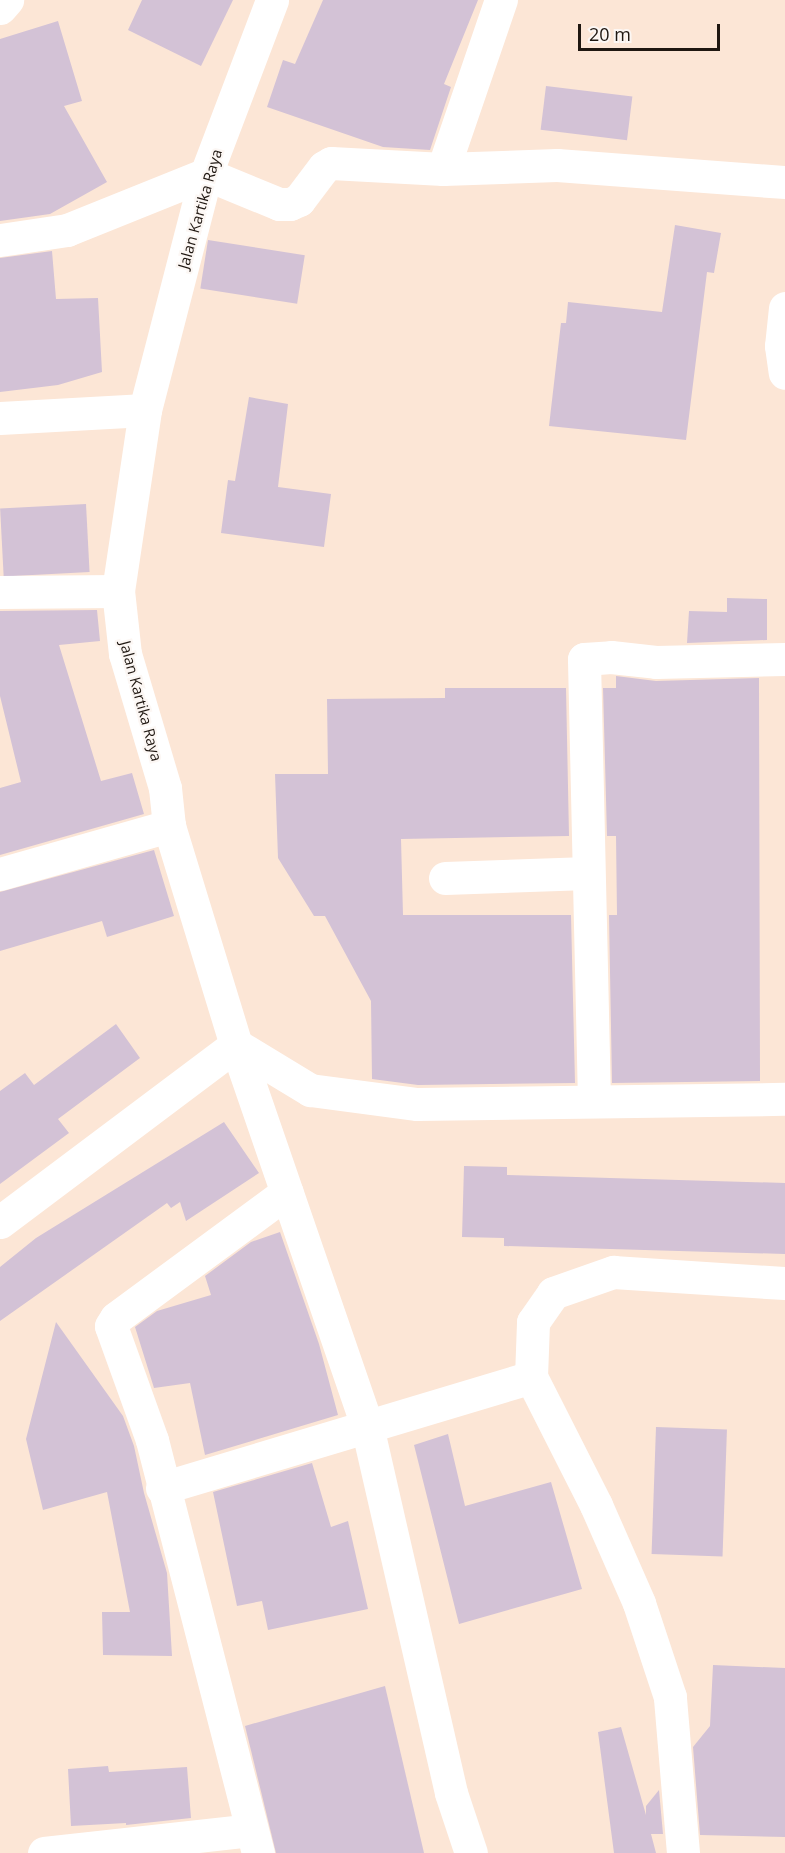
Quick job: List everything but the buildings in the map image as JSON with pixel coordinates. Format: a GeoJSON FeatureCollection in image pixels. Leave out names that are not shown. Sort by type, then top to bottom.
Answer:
{"type":"FeatureCollection","features":[{"type":"Feature","properties":{"kind":"street"},"geometry":{"type":"LineString","coordinates":[[0,8],[7,0]]}},
{"type":"Feature","properties":{"kind":"street","name":"Jalan Kartika Raya"},"geometry":{"type":"LineString","coordinates":[[272,0],[206,174],[145,410],[118,591],[125,654],[165,788],[169,826],[236,1045],[367,1426],[451,1793],[471,1853]]}},
{"type":"Feature","properties":{"kind":"street"},"geometry":{"type":"LineString","coordinates":[[443,169],[501,0]]}},
{"type":"Feature","properties":{"kind":"street"},"geometry":{"type":"LineString","coordinates":[[0,240],[66,230],[206,174],[279,204],[290,204],[299,201],[324,168],[331,164],[443,169],[557,165],[785,182]]}},
{"type":"Feature","properties":{"kind":"street"},"geometry":{"type":"LineString","coordinates":[[785,308],[781,346],[785,373]]}},
{"type":"Feature","properties":{"kind":"street"},"geometry":{"type":"LineString","coordinates":[[0,418],[145,410]]}},
{"type":"Feature","properties":{"kind":"street"},"geometry":{"type":"LineString","coordinates":[[0,592],[118,591]]}},
{"type":"Feature","properties":{"kind":"street"},"geometry":{"type":"LineString","coordinates":[[594,1101],[584,659],[611,657],[656,662],[785,659]]}},
{"type":"Feature","properties":{"kind":"street"},"geometry":{"type":"LineString","coordinates":[[0,874],[169,826]]}},
{"type":"Feature","properties":{"kind":"street"},"geometry":{"type":"LineString","coordinates":[[446,878],[588,873]]}},
{"type":"Feature","properties":{"kind":"street"},"geometry":{"type":"LineString","coordinates":[[0,1222],[236,1045],[310,1090],[417,1104],[785,1100]]}},
{"type":"Feature","properties":{"kind":"street"},"geometry":{"type":"LineString","coordinates":[[44,1853],[255,1841],[162,1488],[152,1440],[111,1326],[116,1318],[287,1192]]}},
{"type":"Feature","properties":{"kind":"street"},"geometry":{"type":"LineString","coordinates":[[683,1853],[670,1697],[639,1603],[596,1505],[531,1377],[533,1322],[553,1293],[613,1272],[785,1283]]}},
{"type":"Feature","properties":{"kind":"street"},"geometry":{"type":"LineString","coordinates":[[162,1488],[448,1404],[531,1377]]}}]}
